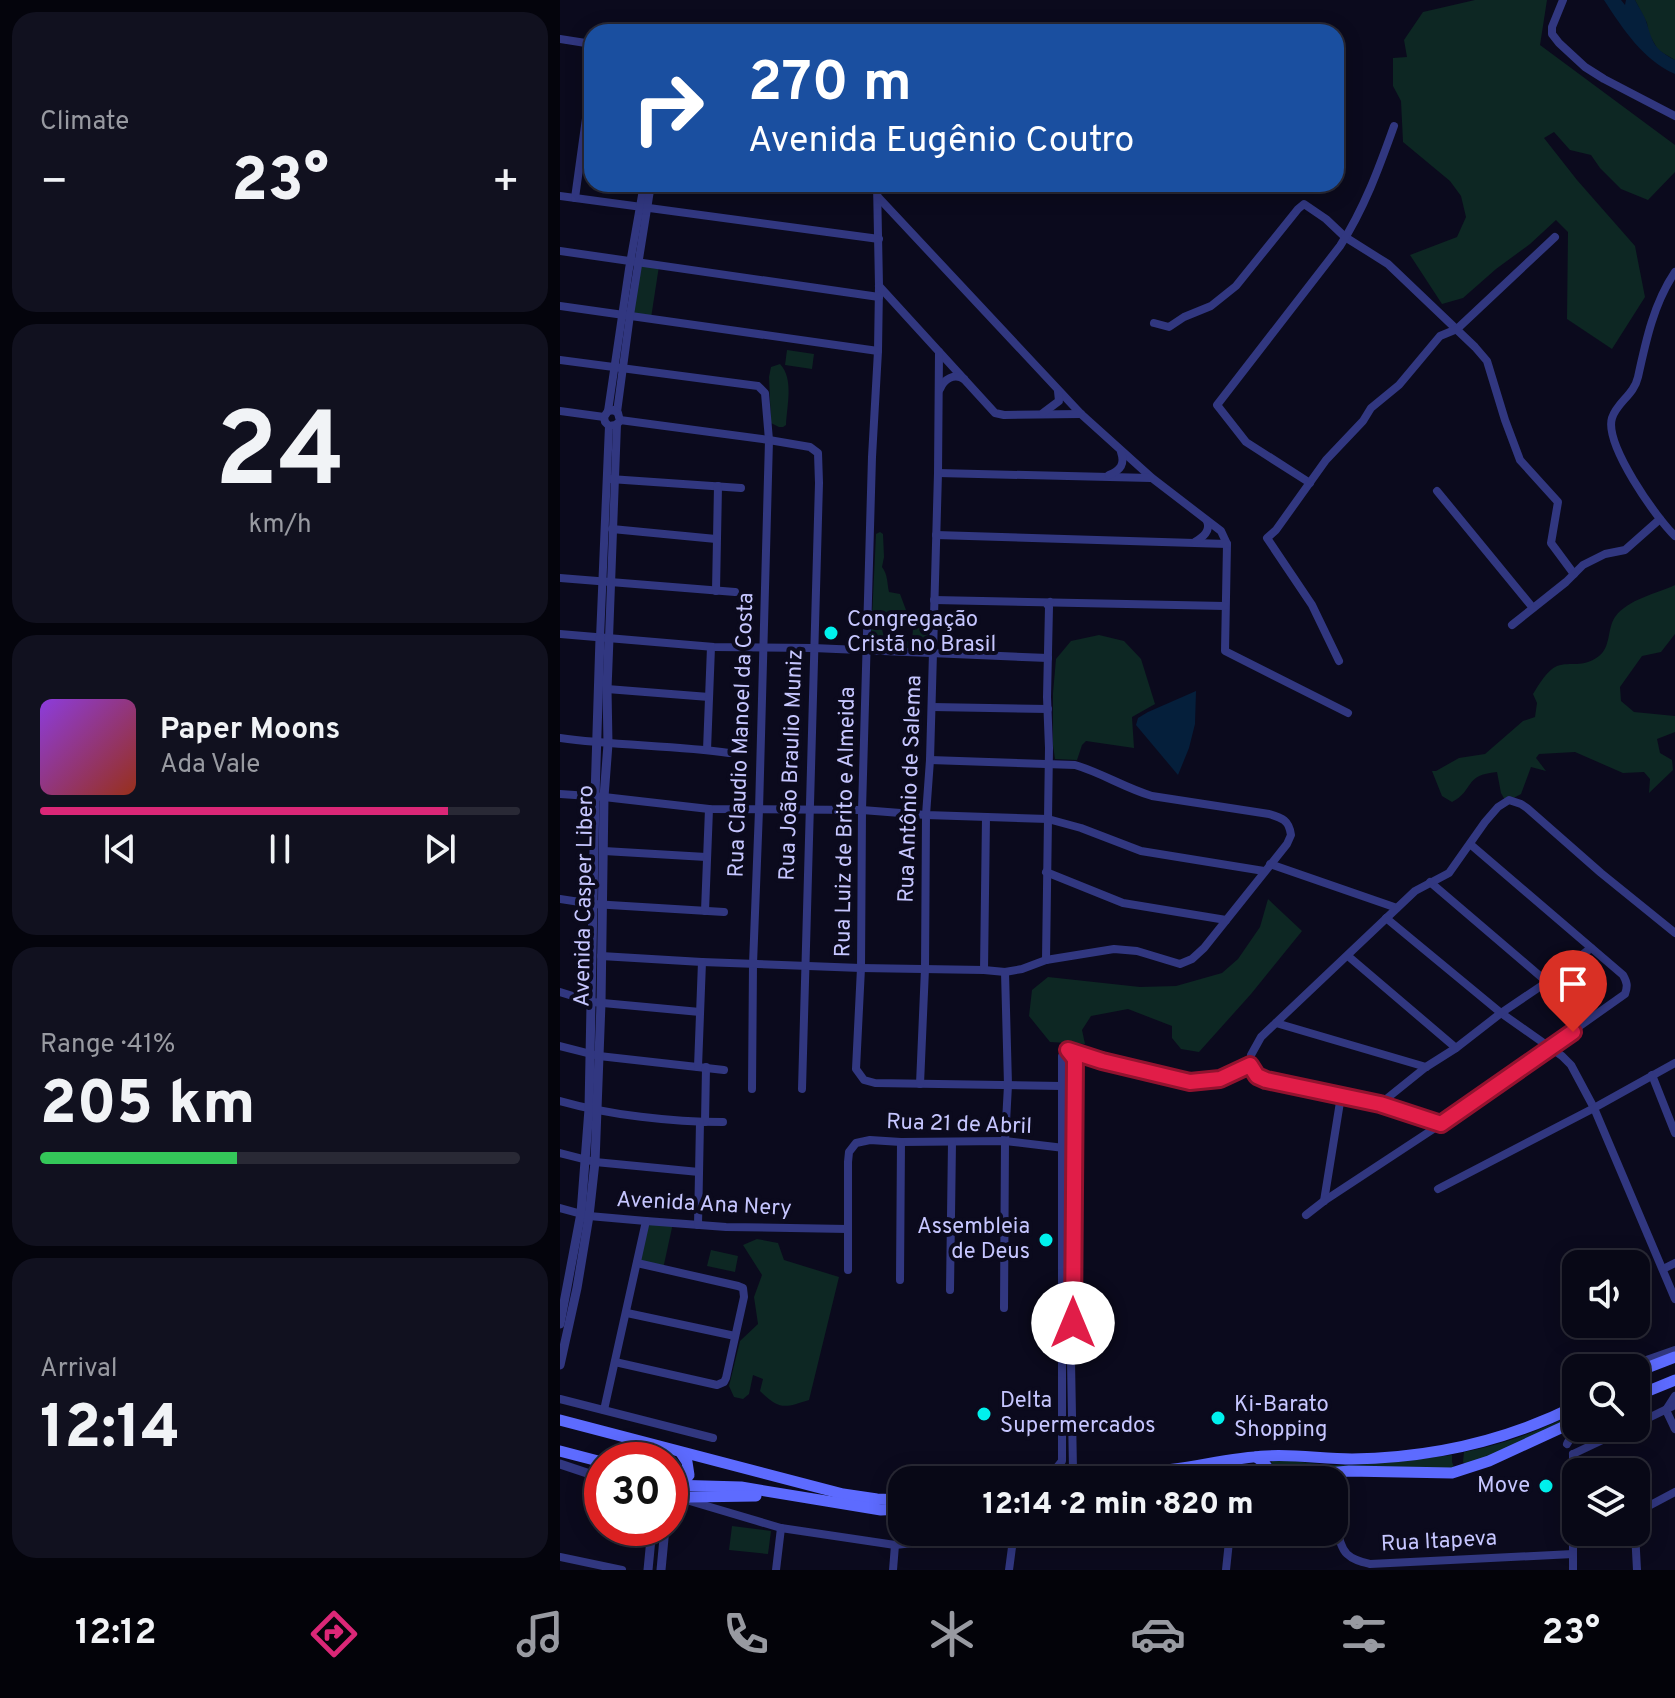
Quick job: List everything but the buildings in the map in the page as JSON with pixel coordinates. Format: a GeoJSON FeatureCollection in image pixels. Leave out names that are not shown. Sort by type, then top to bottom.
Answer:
{"type":"FeatureCollection","features":[{"type":"Feature","properties":{"kind":"main road"},"geometry":{"type":"LineString","coordinates":[[1650,1365],[1675,1357]]}},
{"type":"Feature","properties":{"kind":"main road"},"geometry":{"type":"LineString","coordinates":[[1650,1390],[1675,1380]]}},
{"type":"Feature","properties":{"kind":"main road"},"geometry":{"type":"LineString","coordinates":[[1194,1466],[1252,1457],[1354,1459],[1427,1453],[1515,1433],[1562,1412]]}},
{"type":"Feature","properties":{"kind":"main road"},"geometry":{"type":"LineString","coordinates":[[560,1420],[641,1442]]}},
{"type":"Feature","properties":{"kind":"main road"},"geometry":{"type":"LineString","coordinates":[[1348,1471],[1441,1474],[1469,1469],[1562,1427]]}},
{"type":"Feature","properties":{"kind":"main road"},"geometry":{"type":"LineString","coordinates":[[1465,1445],[1456,1460],[1469,1469]]}},
{"type":"Feature","properties":{"kind":"main road"},"geometry":{"type":"LineString","coordinates":[[560,1451],[584,1457]]}},
{"type":"Feature","properties":{"kind":"main road"},"geometry":{"type":"LineString","coordinates":[[688,1455],[843,1494],[888,1499]]}},
{"type":"Feature","properties":{"kind":"main road"},"geometry":{"type":"LineString","coordinates":[[1229,1466],[1252,1457]]}},
{"type":"Feature","properties":{"kind":"main road"},"geometry":{"type":"LineString","coordinates":[[1252,1457],[1265,1466]]}},
{"type":"Feature","properties":{"kind":"main road"},"geometry":{"type":"LineString","coordinates":[[688,1485],[741,1487],[800,1497]]}},
{"type":"Feature","properties":{"kind":"main road"},"geometry":{"type":"LineString","coordinates":[[688,1497],[811,1497],[888,1510]]}},
{"type":"Feature","properties":{"kind":"street"},"geometry":{"type":"LineString","coordinates":[[1563,0],[1552,27],[1552,34],[1559,43],[1594,73],[1675,116]]}},
{"type":"Feature","properties":{"kind":"street"},"geometry":{"type":"LineString","coordinates":[[560,39],[584,43]]}},
{"type":"Feature","properties":{"kind":"street"},"geometry":{"type":"LineString","coordinates":[[1310,483],[1246,442],[1217,405],[1356,222],[1394,126]]}},
{"type":"Feature","properties":{"kind":"street"},"geometry":{"type":"LineString","coordinates":[[575,198],[584,133]]}},
{"type":"Feature","properties":{"kind":"street","name":"Avenida Casper Libero"},"geometry":{"type":"LineString","coordinates":[[644,192],[644,207]]}},
{"type":"Feature","properties":{"kind":"street","name":"Avenida Casper Libero"},"geometry":{"type":"LineString","coordinates":[[603,744],[612,418],[626,315],[649,192]]}},
{"type":"Feature","properties":{"kind":"street","name":"Rua Luiz de Brito e Almeida"},"geometry":{"type":"LineString","coordinates":[[878,192],[878,351],[872,457],[856,1069],[860,1077],[868,1082],[920,1084]]}},
{"type":"Feature","properties":{"kind":"street"},"geometry":{"type":"LineString","coordinates":[[881,192],[1081,414],[1152,478],[1221,531],[1227,544],[1225,651],[1348,713]]}},
{"type":"Feature","properties":{"kind":"street"},"geometry":{"type":"LineString","coordinates":[[560,196],[879,239]]}},
{"type":"Feature","properties":{"kind":"street"},"geometry":{"type":"LineString","coordinates":[[1154,323],[1169,327],[1211,306],[1236,286],[1304,204],[1346,237],[1388,264],[1487,361],[1520,460],[1558,502],[1551,543],[1574,574]]}},
{"type":"Feature","properties":{"kind":"street"},"geometry":{"type":"LineString","coordinates":[[1339,661],[1312,605],[1267,538],[1326,460],[1363,421],[1371,408],[1399,385],[1440,336],[1457,329],[1555,237]]}},
{"type":"Feature","properties":{"kind":"street"},"geometry":{"type":"LineString","coordinates":[[560,251],[879,297]]}},
{"type":"Feature","properties":{"kind":"street"},"geometry":{"type":"LineString","coordinates":[[1675,272],[1653,318],[1634,390],[1613,415],[1610,429],[1617,451],[1660,519],[1675,536]]}},
{"type":"Feature","properties":{"kind":"street"},"geometry":{"type":"LineString","coordinates":[[879,286],[995,413],[1081,414]]}},
{"type":"Feature","properties":{"kind":"street"},"geometry":{"type":"LineString","coordinates":[[560,306],[878,351]]}},
{"type":"Feature","properties":{"kind":"street","name":"Rua Antônio de Salema"},"geometry":{"type":"LineString","coordinates":[[920,1084],[939,352]]}},
{"type":"Feature","properties":{"kind":"street"},"geometry":{"type":"LineString","coordinates":[[560,360],[618,368]]}},
{"type":"Feature","properties":{"kind":"street","name":"Rua Claudio Manoel da Costa"},"geometry":{"type":"LineString","coordinates":[[618,368],[758,386],[767,400],[769,440],[752,1089]]}},
{"type":"Feature","properties":{"kind":"street"},"geometry":{"type":"LineString","coordinates":[[938,392],[949,378],[958,376],[964,380]]}},
{"type":"Feature","properties":{"kind":"street"},"geometry":{"type":"LineString","coordinates":[[1042,414],[1059,401],[1058,390]]}},
{"type":"Feature","properties":{"kind":"street"},"geometry":{"type":"LineString","coordinates":[[560,411],[769,440]]}},
{"type":"Feature","properties":{"kind":"street","name":"Rua João Braulio Muniz"},"geometry":{"type":"LineString","coordinates":[[769,440],[810,447],[818,453],[819,459],[802,1089]]}},
{"type":"Feature","properties":{"kind":"street"},"geometry":{"type":"LineString","coordinates":[[1106,477],[1123,464],[1118,448]]}},
{"type":"Feature","properties":{"kind":"street"},"geometry":{"type":"LineString","coordinates":[[938,473],[1152,478]]}},
{"type":"Feature","properties":{"kind":"street"},"geometry":{"type":"LineString","coordinates":[[610,479],[741,488]]}},
{"type":"Feature","properties":{"kind":"street","name":"Avenida Casper Libero"},"geometry":{"type":"LineString","coordinates":[[607,582],[612,529],[610,479]]}},
{"type":"Feature","properties":{"kind":"street"},"geometry":{"type":"LineString","coordinates":[[716,591],[718,486]]}},
{"type":"Feature","properties":{"kind":"street"},"geometry":{"type":"LineString","coordinates":[[1437,491],[1533,608]]}},
{"type":"Feature","properties":{"kind":"street"},"geometry":{"type":"LineString","coordinates":[[1512,625],[1583,565],[1605,554],[1625,550],[1660,519]]}},
{"type":"Feature","properties":{"kind":"street"},"geometry":{"type":"LineString","coordinates":[[1193,543],[1206,534],[1207,521]]}},
{"type":"Feature","properties":{"kind":"street"},"geometry":{"type":"LineString","coordinates":[[612,529],[716,539]]}},
{"type":"Feature","properties":{"kind":"street"},"geometry":{"type":"LineString","coordinates":[[936,535],[1227,544]]}},
{"type":"Feature","properties":{"kind":"street"},"geometry":{"type":"LineString","coordinates":[[560,578],[735,592]]}},
{"type":"Feature","properties":{"kind":"street"},"geometry":{"type":"LineString","coordinates":[[934,600],[1225,606]]}},
{"type":"Feature","properties":{"kind":"street"},"geometry":{"type":"LineString","coordinates":[[1046,960],[1049,748],[1047,604],[1050,602]]}},
{"type":"Feature","properties":{"kind":"street"},"geometry":{"type":"LineString","coordinates":[[560,634],[711,647],[1048,658]]}},
{"type":"Feature","properties":{"kind":"street","name":"Avenida Casper Libero"},"geometry":{"type":"LineString","coordinates":[[560,1365],[574,1301],[591,1161],[599,797],[607,689],[605,638]]}},
{"type":"Feature","properties":{"kind":"street"},"geometry":{"type":"LineString","coordinates":[[707,750],[711,647]]}},
{"type":"Feature","properties":{"kind":"street"},"geometry":{"type":"LineString","coordinates":[[607,689],[709,697]]}},
{"type":"Feature","properties":{"kind":"street"},"geometry":{"type":"LineString","coordinates":[[932,707],[1048,709]]}},
{"type":"Feature","properties":{"kind":"street"},"geometry":{"type":"LineString","coordinates":[[560,738],[729,753]]}},
{"type":"Feature","properties":{"kind":"street"},"geometry":{"type":"LineString","coordinates":[[601,956],[1005,972],[1046,960],[1126,949],[1185,963],[1199,954],[1291,835],[1287,822],[1282,818],[1169,800],[1136,791],[1075,765],[930,760]]}},
{"type":"Feature","properties":{"kind":"street"},"geometry":{"type":"LineString","coordinates":[[560,794],[709,809],[862,810],[1048,819],[1141,851],[1267,868],[1397,908]]}},
{"type":"Feature","properties":{"kind":"street","name":"Avenida Casper Libero"},"geometry":{"type":"LineString","coordinates":[[596,1002],[601,956],[597,904],[604,851],[599,797]]}},
{"type":"Feature","properties":{"kind":"street"},"geometry":{"type":"LineString","coordinates":[[1441,1124],[1380,1104],[1266,1080],[1257,1076],[1250,1065],[1251,1055],[1261,1037],[1415,891],[1449,873],[1485,822],[1505,801],[1521,804],[1675,933]]}},
{"type":"Feature","properties":{"kind":"street"},"geometry":{"type":"LineString","coordinates":[[705,911],[709,809]]}},
{"type":"Feature","properties":{"kind":"street"},"geometry":{"type":"LineString","coordinates":[[984,970],[986,817]]}},
{"type":"Feature","properties":{"kind":"street"},"geometry":{"type":"LineString","coordinates":[[1306,1215],[1620,999],[1627,988],[1623,975],[1470,844]]}},
{"type":"Feature","properties":{"kind":"street"},"geometry":{"type":"LineString","coordinates":[[604,851],[706,857]]}},
{"type":"Feature","properties":{"kind":"street"},"geometry":{"type":"LineString","coordinates":[[1046,872],[1123,903],[1226,920]]}},
{"type":"Feature","properties":{"kind":"street"},"geometry":{"type":"LineString","coordinates":[[1430,882],[1547,982]]}},
{"type":"Feature","properties":{"kind":"street"},"geometry":{"type":"LineString","coordinates":[[560,899],[724,912]]}},
{"type":"Feature","properties":{"kind":"street"},"geometry":{"type":"LineString","coordinates":[[1386,918],[1501,1013],[1571,1065],[1594,1108],[1675,1299]]}},
{"type":"Feature","properties":{"kind":"street"},"geometry":{"type":"LineString","coordinates":[[1380,1104],[1426,1067],[1591,948]]}},
{"type":"Feature","properties":{"kind":"street"},"geometry":{"type":"LineString","coordinates":[[1348,956],[1456,1048]]}},
{"type":"Feature","properties":{"kind":"street"},"geometry":{"type":"LineString","coordinates":[[698,1225],[702,1122],[702,962]]}},
{"type":"Feature","properties":{"kind":"street"},"geometry":{"type":"LineString","coordinates":[[1004,1308],[1008,1085],[1005,972]]}},
{"type":"Feature","properties":{"kind":"street"},"geometry":{"type":"LineString","coordinates":[[560,992],[596,1002],[700,1012]]}},
{"type":"Feature","properties":{"kind":"street"},"geometry":{"type":"LineString","coordinates":[[1276,1023],[1426,1067]]}},
{"type":"Feature","properties":{"kind":"street"},"geometry":{"type":"LineString","coordinates":[[560,1046],[595,1055],[724,1070]]}},
{"type":"Feature","properties":{"kind":"street"},"geometry":{"type":"LineString","coordinates":[[1068,1050],[1190,1082],[1220,1079],[1250,1065]]}},
{"type":"Feature","properties":{"kind":"street"},"geometry":{"type":"LineString","coordinates":[[1068,1050],[1062,1056],[1061,1148],[1068,1257]]}},
{"type":"Feature","properties":{"kind":"street"},"geometry":{"type":"LineString","coordinates":[[1058,1466],[1062,1461],[1067,1362],[1073,1150],[1075,1059],[1068,1050]]}},
{"type":"Feature","properties":{"kind":"street"},"geometry":{"type":"LineString","coordinates":[[1438,1189],[1675,1063]]}},
{"type":"Feature","properties":{"kind":"street"},"geometry":{"type":"LineString","coordinates":[[1652,1075],[1675,1133]]}},
{"type":"Feature","properties":{"kind":"street"},"geometry":{"type":"LineString","coordinates":[[920,1084],[1062,1086]]}},
{"type":"Feature","properties":{"kind":"street"},"geometry":{"type":"LineString","coordinates":[[1324,1201],[1341,1096]]}},
{"type":"Feature","properties":{"kind":"street"},"geometry":{"type":"LineString","coordinates":[[560,1101],[594,1110],[723,1122]]}},
{"type":"Feature","properties":{"kind":"street","name":"Rua 21 de Abril"},"geometry":{"type":"LineString","coordinates":[[848,1229],[848,1162],[849,1152],[856,1143],[870,1140],[1005,1141],[1073,1150]]}},
{"type":"Feature","properties":{"kind":"street"},"geometry":{"type":"LineString","coordinates":[[900,1280],[901,1142]]}},
{"type":"Feature","properties":{"kind":"street"},"geometry":{"type":"LineString","coordinates":[[950,1290],[952,1142]]}},
{"type":"Feature","properties":{"kind":"street"},"geometry":{"type":"LineString","coordinates":[[560,1153],[591,1161],[699,1172]]}},
{"type":"Feature","properties":{"kind":"street","name":"Avenida Ana Nery"},"geometry":{"type":"LineString","coordinates":[[560,1208],[585,1214],[698,1225],[848,1229]]}},
{"type":"Feature","properties":{"kind":"street","name":"Avenida Casper Libero"},"geometry":{"type":"LineString","coordinates":[[560,1324],[585,1214]]}},
{"type":"Feature","properties":{"kind":"street"},"geometry":{"type":"LineString","coordinates":[[604,1410],[646,1221]]}},
{"type":"Feature","properties":{"kind":"street"},"geometry":{"type":"LineString","coordinates":[[848,1229],[848,1270]]}},
{"type":"Feature","properties":{"kind":"street"},"geometry":{"type":"LineString","coordinates":[[615,1362],[717,1385],[724,1382],[744,1297],[743,1288],[637,1263]]}},
{"type":"Feature","properties":{"kind":"street"},"geometry":{"type":"LineString","coordinates":[[1663,1269],[1675,1263]]}},
{"type":"Feature","properties":{"kind":"street"},"geometry":{"type":"LineString","coordinates":[[627,1313],[735,1336]]}},
{"type":"Feature","properties":{"kind":"street"},"geometry":{"type":"LineString","coordinates":[[1650,1362],[1675,1350]]}},
{"type":"Feature","properties":{"kind":"street"},"geometry":{"type":"LineString","coordinates":[[1067,1362],[1073,1466]]}},
{"type":"Feature","properties":{"kind":"street"},"geometry":{"type":"LineString","coordinates":[[1675,1396],[1671,1408],[1675,1429]]}},
{"type":"Feature","properties":{"kind":"street"},"geometry":{"type":"LineString","coordinates":[[560,1399],[713,1438]]}},
{"type":"Feature","properties":{"kind":"street"},"geometry":{"type":"LineString","coordinates":[[1650,1418],[1671,1408]]}},
{"type":"Feature","properties":{"kind":"street"},"geometry":{"type":"LineString","coordinates":[[1544,1435],[1567,1444],[1573,1454],[1573,1570]]}},
{"type":"Feature","properties":{"kind":"street"},"geometry":{"type":"LineString","coordinates":[[1573,1454],[1598,1442]]}},
{"type":"Feature","properties":{"kind":"street"},"geometry":{"type":"LineString","coordinates":[[560,1464],[584,1472]]}},
{"type":"Feature","properties":{"kind":"street"},"geometry":{"type":"LineString","coordinates":[[1650,1505],[1675,1492]]}},
{"type":"Feature","properties":{"kind":"street"},"geometry":{"type":"LineString","coordinates":[[688,1501],[781,1528],[888,1544]]}},
{"type":"Feature","properties":{"kind":"street"},"geometry":{"type":"LineString","coordinates":[[776,1570],[781,1528]]}},
{"type":"Feature","properties":{"kind":"street"},"geometry":{"type":"LineString","coordinates":[[648,1570],[650,1546]]}},
{"type":"Feature","properties":{"kind":"street"},"geometry":{"type":"LineString","coordinates":[[661,1570],[663,1546]]}},
{"type":"Feature","properties":{"kind":"street"},"geometry":{"type":"LineString","coordinates":[[893,1570],[895,1546]]}},
{"type":"Feature","properties":{"kind":"street"},"geometry":{"type":"LineString","coordinates":[[1009,1570],[1012,1546]]}},
{"type":"Feature","properties":{"kind":"street"},"geometry":{"type":"LineString","coordinates":[[1226,1570],[1229,1546]]}},
{"type":"Feature","properties":{"kind":"street","name":"Rua Itapeva"},"geometry":{"type":"LineString","coordinates":[[1343,1546],[1348,1555],[1370,1564],[1573,1554]]}},
{"type":"Feature","properties":{"kind":"street"},"geometry":{"type":"LineString","coordinates":[[1636,1546],[1637,1570]]}},
{"type":"Feature","properties":{"kind":"street"},"geometry":{"type":"LineString","coordinates":[[560,1557],[622,1570]]}},
{"type":"Feature","properties":{"kind":"green space"},"geometry":{"type":"Polygon","coordinates":[[[1475,0],[1547,0],[1540,45],[1675,145],[1675,172],[1648,200],[1621,189],[1591,155],[1570,150],[1554,132],[1544,138],[1635,246],[1645,297],[1612,349],[1567,319],[1568,232],[1556,220],[1463,298],[1442,304],[1410,255],[1457,237],[1466,217],[1461,196],[1450,181],[1403,142],[1401,101],[1393,86],[1393,58],[1407,57],[1404,40],[1423,12],[1475,0]]]}},
{"type":"Feature","properties":{"kind":"green space"},"geometry":{"type":"Polygon","coordinates":[[[1635,0],[1675,0],[1675,60],[1658,50],[1635,0]]]}},
{"type":"Feature","properties":{"kind":"green space"},"geometry":{"type":"Polygon","coordinates":[[[639,263],[659,266],[651,318],[631,315],[639,263]]]}},
{"type":"Feature","properties":{"kind":"green space"},"geometry":{"type":"Polygon","coordinates":[[[787,350],[814,354],[812,369],[785,365],[787,350]]]}},
{"type":"Feature","properties":{"kind":"green space"},"geometry":{"type":"Polygon","coordinates":[[[780,364],[788,385],[786,425],[783,427],[771,423],[769,377],[771,367],[780,364]]]}},
{"type":"Feature","properties":{"kind":"green space"},"geometry":{"type":"Polygon","coordinates":[[[876,534],[883,534],[882,567],[889,592],[900,594],[906,610],[903,617],[880,620],[884,638],[912,641],[914,616],[929,616],[927,649],[875,646],[871,639],[876,534]]]}},
{"type":"Feature","properties":{"kind":"green space"},"geometry":{"type":"Polygon","coordinates":[[[1675,585],[1675,634],[1661,652],[1642,656],[1620,687],[1621,701],[1634,712],[1675,716],[1675,732],[1657,739],[1660,753],[1672,760],[1673,770],[1649,793],[1650,779],[1644,772],[1623,773],[1575,752],[1539,754],[1536,758],[1546,771],[1531,767],[1521,794],[1506,802],[1497,772],[1479,776],[1452,802],[1442,796],[1432,771],[1459,758],[1485,754],[1523,721],[1535,717],[1537,703],[1533,694],[1550,671],[1557,666],[1582,664],[1599,656],[1605,648],[1615,617],[1621,611],[1635,601],[1675,585]]]}},
{"type":"Feature","properties":{"kind":"green space"},"geometry":{"type":"Polygon","coordinates":[[[1099,635],[1124,641],[1141,659],[1155,704],[1132,717],[1134,748],[1086,741],[1077,760],[1055,759],[1053,693],[1056,659],[1071,641],[1099,635]]]}},
{"type":"Feature","properties":{"kind":"green space"},"geometry":{"type":"Polygon","coordinates":[[[1268,899],[1302,931],[1199,1052],[1181,1049],[1172,1038],[1172,1026],[1128,1009],[1091,1016],[1082,1030],[1085,1044],[1050,1042],[1029,1016],[1032,990],[1048,977],[1140,987],[1176,986],[1222,973],[1238,959],[1260,927],[1268,899]]]}},
{"type":"Feature","properties":{"kind":"green space"},"geometry":{"type":"Polygon","coordinates":[[[646,1221],[673,1223],[663,1269],[637,1263],[646,1221]]]}},
{"type":"Feature","properties":{"kind":"green space"},"geometry":{"type":"Polygon","coordinates":[[[757,1239],[778,1243],[784,1260],[839,1277],[809,1400],[794,1405],[783,1406],[773,1402],[760,1391],[763,1379],[753,1375],[749,1394],[743,1399],[734,1397],[729,1386],[740,1341],[758,1324],[754,1297],[762,1275],[743,1245],[757,1239]]]}},
{"type":"Feature","properties":{"kind":"green space"},"geometry":{"type":"Polygon","coordinates":[[[711,1250],[738,1256],[735,1272],[707,1266],[711,1250]]]}},
{"type":"Feature","properties":{"kind":"green space"},"geometry":{"type":"Polygon","coordinates":[[[1562,1420],[1562,1424],[1480,1462],[1466,1465],[1463,1462],[1464,1452],[1562,1420]]]}},
{"type":"Feature","properties":{"kind":"green space"},"geometry":{"type":"Polygon","coordinates":[[[1452,1455],[1455,1470],[1348,1474],[1348,1466],[1271,1465],[1272,1460],[1334,1465],[1452,1455]]]}},
{"type":"Feature","properties":{"kind":"green space"},"geometry":{"type":"Polygon","coordinates":[[[732,1526],[771,1531],[768,1554],[729,1550],[732,1526]]]}},
{"type":"Feature","properties":{"kind":"water"},"geometry":{"type":"Polygon","coordinates":[[[1604,0],[1621,0],[1625,5],[1626,0],[1635,0],[1656,46],[1675,60],[1675,74],[1643,52],[1604,0]]]}},
{"type":"Feature","properties":{"kind":"water"},"geometry":{"type":"Polygon","coordinates":[[[1196,691],[1195,724],[1178,775],[1136,725],[1138,718],[1148,712],[1196,691]]]}},
{"type":"Feature","properties":{"kind":"place","name":"Congregação Cristã no Brasil"},"geometry":{"type":"Point","coordinates":[831,633]}},
{"type":"Feature","properties":{"kind":"place","name":"Assembleia de Deus"},"geometry":{"type":"Point","coordinates":[1046,1240]}},
{"type":"Feature","properties":{"kind":"place","name":"Delta Supermercados"},"geometry":{"type":"Point","coordinates":[984,1414]}},
{"type":"Feature","properties":{"kind":"place","name":"Ki-Barato Shopping"},"geometry":{"type":"Point","coordinates":[1218,1418]}},
{"type":"Feature","properties":{"kind":"place","name":"Move"},"geometry":{"type":"Point","coordinates":[1546,1486]}},
{"type":"Feature","properties":{"kind":"route"},"geometry":{"type":"LineString","coordinates":[[1073,1323],[1075,1059],[1068,1050],[1190,1082],[1220,1079],[1250,1065],[1257,1076],[1266,1080],[1380,1104],[1441,1124],[1573,1032]]}}]}
